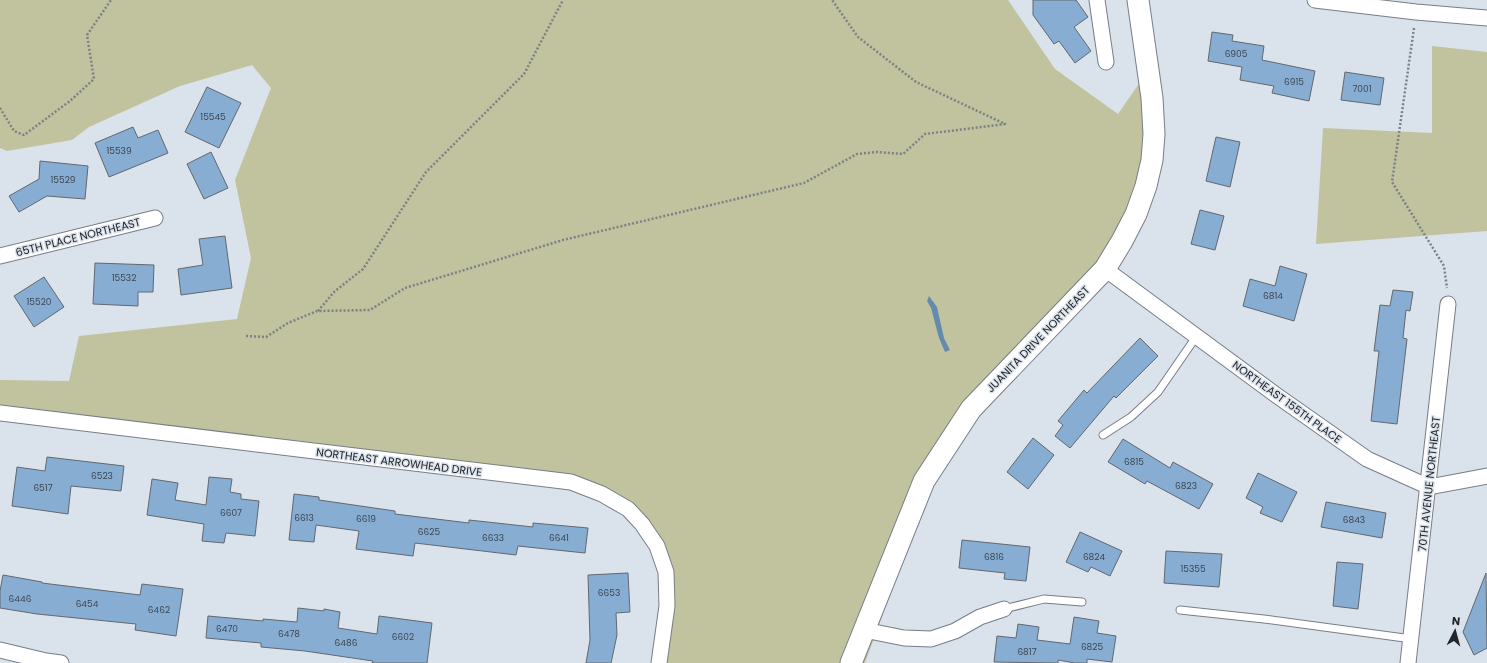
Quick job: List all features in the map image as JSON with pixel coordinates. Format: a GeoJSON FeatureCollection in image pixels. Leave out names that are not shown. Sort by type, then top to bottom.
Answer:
{"type":"FeatureCollection","features":[{"type":"Feature","properties":{"kind":"main road","name":"JUANITA DRIVE NORTHEAST"},"geometry":{"type":"LineString","coordinates":[[851,663],[924,481],[971,409],[1105,269],[1136,214],[1146,186],[1152,160],[1154,134],[1152,98],[1138,0]]}},
{"type":"Feature","properties":{"kind":"street"},"geometry":{"type":"LineString","coordinates":[[1097,0],[1106,62]]}},
{"type":"Feature","properties":{"kind":"street"},"geometry":{"type":"LineString","coordinates":[[1314,0],[1377,4],[1487,18]]}},
{"type":"Feature","properties":{"kind":"street","name":"65TH PLACE NORTHEAST"},"geometry":{"type":"LineString","coordinates":[[0,256],[155,218]]}},
{"type":"Feature","properties":{"kind":"street","name":"NORTHEAST 155TH PLACE"},"geometry":{"type":"LineString","coordinates":[[1105,269],[1196,337],[1367,459],[1429,487]]}},
{"type":"Feature","properties":{"kind":"street","name":"70TH AVENUE NORTHEAST"},"geometry":{"type":"LineString","coordinates":[[1408,663],[1429,487],[1448,304]]}},
{"type":"Feature","properties":{"kind":"street","name":"NORTHEAST ARROWHEAD DRIVE"},"geometry":{"type":"LineString","coordinates":[[0,413],[571,482],[602,494],[628,509],[642,524],[657,546],[666,572],[667,606],[659,663]]}},
{"type":"Feature","properties":{"kind":"street"},"geometry":{"type":"LineString","coordinates":[[1429,487],[1487,476]]}},
{"type":"Feature","properties":{"kind":"street"},"geometry":{"type":"LineString","coordinates":[[864,630],[904,638],[931,639],[955,631],[980,617],[1004,609]]}},
{"type":"Feature","properties":{"kind":"street"},"geometry":{"type":"LineString","coordinates":[[0,650],[61,663]]}},
{"type":"Feature","properties":{"kind":"lane"},"geometry":{"type":"LineString","coordinates":[[1103,435],[1131,418],[1158,392],[1196,337]]}},
{"type":"Feature","properties":{"kind":"lane"},"geometry":{"type":"LineString","coordinates":[[1004,609],[1044,599],[1082,602]]}},
{"type":"Feature","properties":{"kind":"lane"},"geometry":{"type":"LineString","coordinates":[[1180,610],[1264,619],[1412,639]]}},
{"type":"Feature","properties":{"kind":"path"},"geometry":{"type":"LineString","coordinates":[[0,108],[14,130],[24,135],[70,101],[94,79],[87,35],[111,0]]}},
{"type":"Feature","properties":{"kind":"path"},"geometry":{"type":"LineString","coordinates":[[318,311],[334,292],[363,269],[426,172],[524,74],[563,0]]}},
{"type":"Feature","properties":{"kind":"path"},"geometry":{"type":"LineString","coordinates":[[246,336],[266,337],[288,323],[318,311],[370,310],[405,288],[563,240],[804,183],[857,154],[876,152],[903,154],[924,134],[1005,124],[916,82],[858,37],[832,0]]}},
{"type":"Feature","properties":{"kind":"path"},"geometry":{"type":"LineString","coordinates":[[1414,26],[1392,182],[1444,266],[1448,304]]}},
{"type":"Feature","properties":{"kind":"green space"},"geometry":{"type":"Polygon","coordinates":[[[0,0],[1008,0],[1055,69],[1118,114],[1154,62],[1150,205],[971,409],[931,483],[865,663],[659,663],[666,572],[642,525],[571,482],[0,413],[0,380],[69,381],[79,336],[237,319],[251,258],[235,180],[271,88],[252,65],[180,86],[89,127],[72,140],[7,151],[0,148],[0,0]]]}},
{"type":"Feature","properties":{"kind":"green space"},"geometry":{"type":"Polygon","coordinates":[[[1432,46],[1487,52],[1487,231],[1316,244],[1323,128],[1432,133],[1432,46]]]}},
{"type":"Feature","properties":{"kind":"water"},"geometry":{"type":"Polygon","coordinates":[[[929,296],[937,307],[944,338],[950,350],[945,352],[939,338],[931,308],[927,301],[929,296]]]}},
{"type":"Feature","properties":{"kind":"building"},"geometry":{"type":"Polygon","coordinates":[[[1033,0],[1076,0],[1088,17],[1074,27],[1091,51],[1075,63],[1059,41],[1054,44],[1033,15],[1033,0]]]}},
{"type":"Feature","properties":{"kind":"building"},"geometry":{"type":"Polygon","coordinates":[[[1212,32],[1233,35],[1232,41],[1264,46],[1262,60],[1315,71],[1309,101],[1272,93],[1274,86],[1240,80],[1242,67],[1208,61],[1212,32]]]}},
{"type":"Feature","properties":{"kind":"building"},"geometry":{"type":"Polygon","coordinates":[[[1345,72],[1384,78],[1380,105],[1341,100],[1345,72]]]}},
{"type":"Feature","properties":{"kind":"building"},"geometry":{"type":"Polygon","coordinates":[[[207,87],[241,103],[219,148],[185,132],[207,87]]]}},
{"type":"Feature","properties":{"kind":"building"},"geometry":{"type":"Polygon","coordinates":[[[133,127],[138,138],[158,130],[168,153],[109,177],[95,143],[133,127]]]}},
{"type":"Feature","properties":{"kind":"building"},"geometry":{"type":"Polygon","coordinates":[[[1216,137],[1240,142],[1230,187],[1206,181],[1216,137]]]}},
{"type":"Feature","properties":{"kind":"building"},"geometry":{"type":"Polygon","coordinates":[[[211,152],[228,188],[204,199],[187,164],[211,152]]]}},
{"type":"Feature","properties":{"kind":"building"},"geometry":{"type":"Polygon","coordinates":[[[40,161],[88,166],[85,199],[47,196],[19,212],[9,196],[39,179],[40,161]]]}},
{"type":"Feature","properties":{"kind":"building"},"geometry":{"type":"Polygon","coordinates":[[[1200,210],[1224,216],[1215,250],[1191,244],[1200,210]]]}},
{"type":"Feature","properties":{"kind":"building"},"geometry":{"type":"Polygon","coordinates":[[[225,236],[232,288],[181,295],[178,269],[203,265],[199,239],[225,236]]]}},
{"type":"Feature","properties":{"kind":"building"},"geometry":{"type":"Polygon","coordinates":[[[95,263],[154,265],[153,292],[138,292],[138,306],[93,304],[95,263]]]}},
{"type":"Feature","properties":{"kind":"building"},"geometry":{"type":"Polygon","coordinates":[[[1280,266],[1307,274],[1294,321],[1243,306],[1250,279],[1275,286],[1280,266]]]}},
{"type":"Feature","properties":{"kind":"building"},"geometry":{"type":"Polygon","coordinates":[[[44,277],[64,307],[34,327],[14,296],[44,277]]]}},
{"type":"Feature","properties":{"kind":"building"},"geometry":{"type":"Polygon","coordinates":[[[1393,290],[1413,292],[1410,311],[1406,310],[1403,338],[1407,339],[1397,424],[1371,421],[1379,351],[1374,351],[1380,305],[1390,306],[1393,290]]]}},
{"type":"Feature","properties":{"kind":"building"},"geometry":{"type":"Polygon","coordinates":[[[1140,338],[1158,356],[1116,398],[1114,396],[1070,448],[1055,436],[1063,425],[1058,421],[1084,390],[1087,393],[1140,338]]]}},
{"type":"Feature","properties":{"kind":"building"},"geometry":{"type":"Polygon","coordinates":[[[1033,438],[1054,455],[1028,489],[1007,472],[1033,438]]]}},
{"type":"Feature","properties":{"kind":"building"},"geometry":{"type":"Polygon","coordinates":[[[1123,439],[1170,468],[1173,462],[1213,484],[1199,509],[1147,481],[1145,484],[1108,462],[1123,439]]]}},
{"type":"Feature","properties":{"kind":"building"},"geometry":{"type":"Polygon","coordinates":[[[47,457],[124,466],[121,491],[71,486],[68,514],[12,506],[17,467],[45,471],[47,457]]]}},
{"type":"Feature","properties":{"kind":"building"},"geometry":{"type":"Polygon","coordinates":[[[1258,473],[1297,492],[1282,522],[1260,513],[1263,507],[1246,498],[1258,473]]]}},
{"type":"Feature","properties":{"kind":"building"},"geometry":{"type":"Polygon","coordinates":[[[209,477],[232,479],[230,492],[241,494],[241,499],[259,501],[255,536],[226,533],[224,543],[202,541],[204,524],[147,515],[152,479],[178,483],[175,500],[206,505],[209,477]]]}},
{"type":"Feature","properties":{"kind":"building"},"geometry":{"type":"Polygon","coordinates":[[[294,494],[319,497],[319,500],[395,511],[395,514],[469,523],[469,520],[533,527],[533,523],[588,528],[585,553],[518,546],[516,555],[415,543],[413,556],[356,549],[359,531],[316,525],[314,542],[289,540],[294,494]]]}},
{"type":"Feature","properties":{"kind":"building"},"geometry":{"type":"Polygon","coordinates":[[[1326,502],[1386,513],[1382,538],[1321,527],[1326,502]]]}},
{"type":"Feature","properties":{"kind":"building"},"geometry":{"type":"Polygon","coordinates":[[[1080,532],[1122,551],[1110,576],[1091,567],[1088,572],[1066,562],[1080,532]]]}},
{"type":"Feature","properties":{"kind":"building"},"geometry":{"type":"Polygon","coordinates":[[[962,540],[1030,547],[1026,581],[1004,579],[1005,573],[959,568],[962,540]]]}},
{"type":"Feature","properties":{"kind":"building"},"geometry":{"type":"Polygon","coordinates":[[[1166,551],[1222,554],[1219,587],[1164,583],[1166,551]]]}},
{"type":"Feature","properties":{"kind":"building"},"geometry":{"type":"Polygon","coordinates":[[[1337,562],[1363,564],[1358,609],[1333,606],[1337,562]]]}},
{"type":"Feature","properties":{"kind":"building"},"geometry":{"type":"Polygon","coordinates":[[[628,573],[630,612],[616,613],[617,635],[611,663],[586,663],[590,640],[588,575],[628,573]]]}},
{"type":"Feature","properties":{"kind":"building"},"geometry":{"type":"Polygon","coordinates":[[[1486,573],[1487,648],[1474,655],[1463,632],[1486,573]]]}},
{"type":"Feature","properties":{"kind":"building"},"geometry":{"type":"Polygon","coordinates":[[[3,575],[42,583],[140,595],[142,584],[183,589],[176,636],[135,630],[136,624],[37,614],[0,608],[0,591],[3,575]]]}},
{"type":"Feature","properties":{"kind":"building"},"geometry":{"type":"Polygon","coordinates":[[[298,608],[324,611],[324,609],[340,612],[338,628],[377,634],[379,616],[432,623],[427,663],[372,663],[373,661],[305,651],[261,647],[261,643],[206,638],[208,616],[263,621],[263,619],[297,622],[298,608]]]}},
{"type":"Feature","properties":{"kind":"building"},"geometry":{"type":"Polygon","coordinates":[[[1074,617],[1099,621],[1097,633],[1116,636],[1112,662],[1087,659],[1087,663],[1075,663],[1058,660],[1058,663],[994,662],[997,636],[1016,638],[1018,624],[1039,627],[1037,640],[1070,644],[1074,617]]]}}]}
